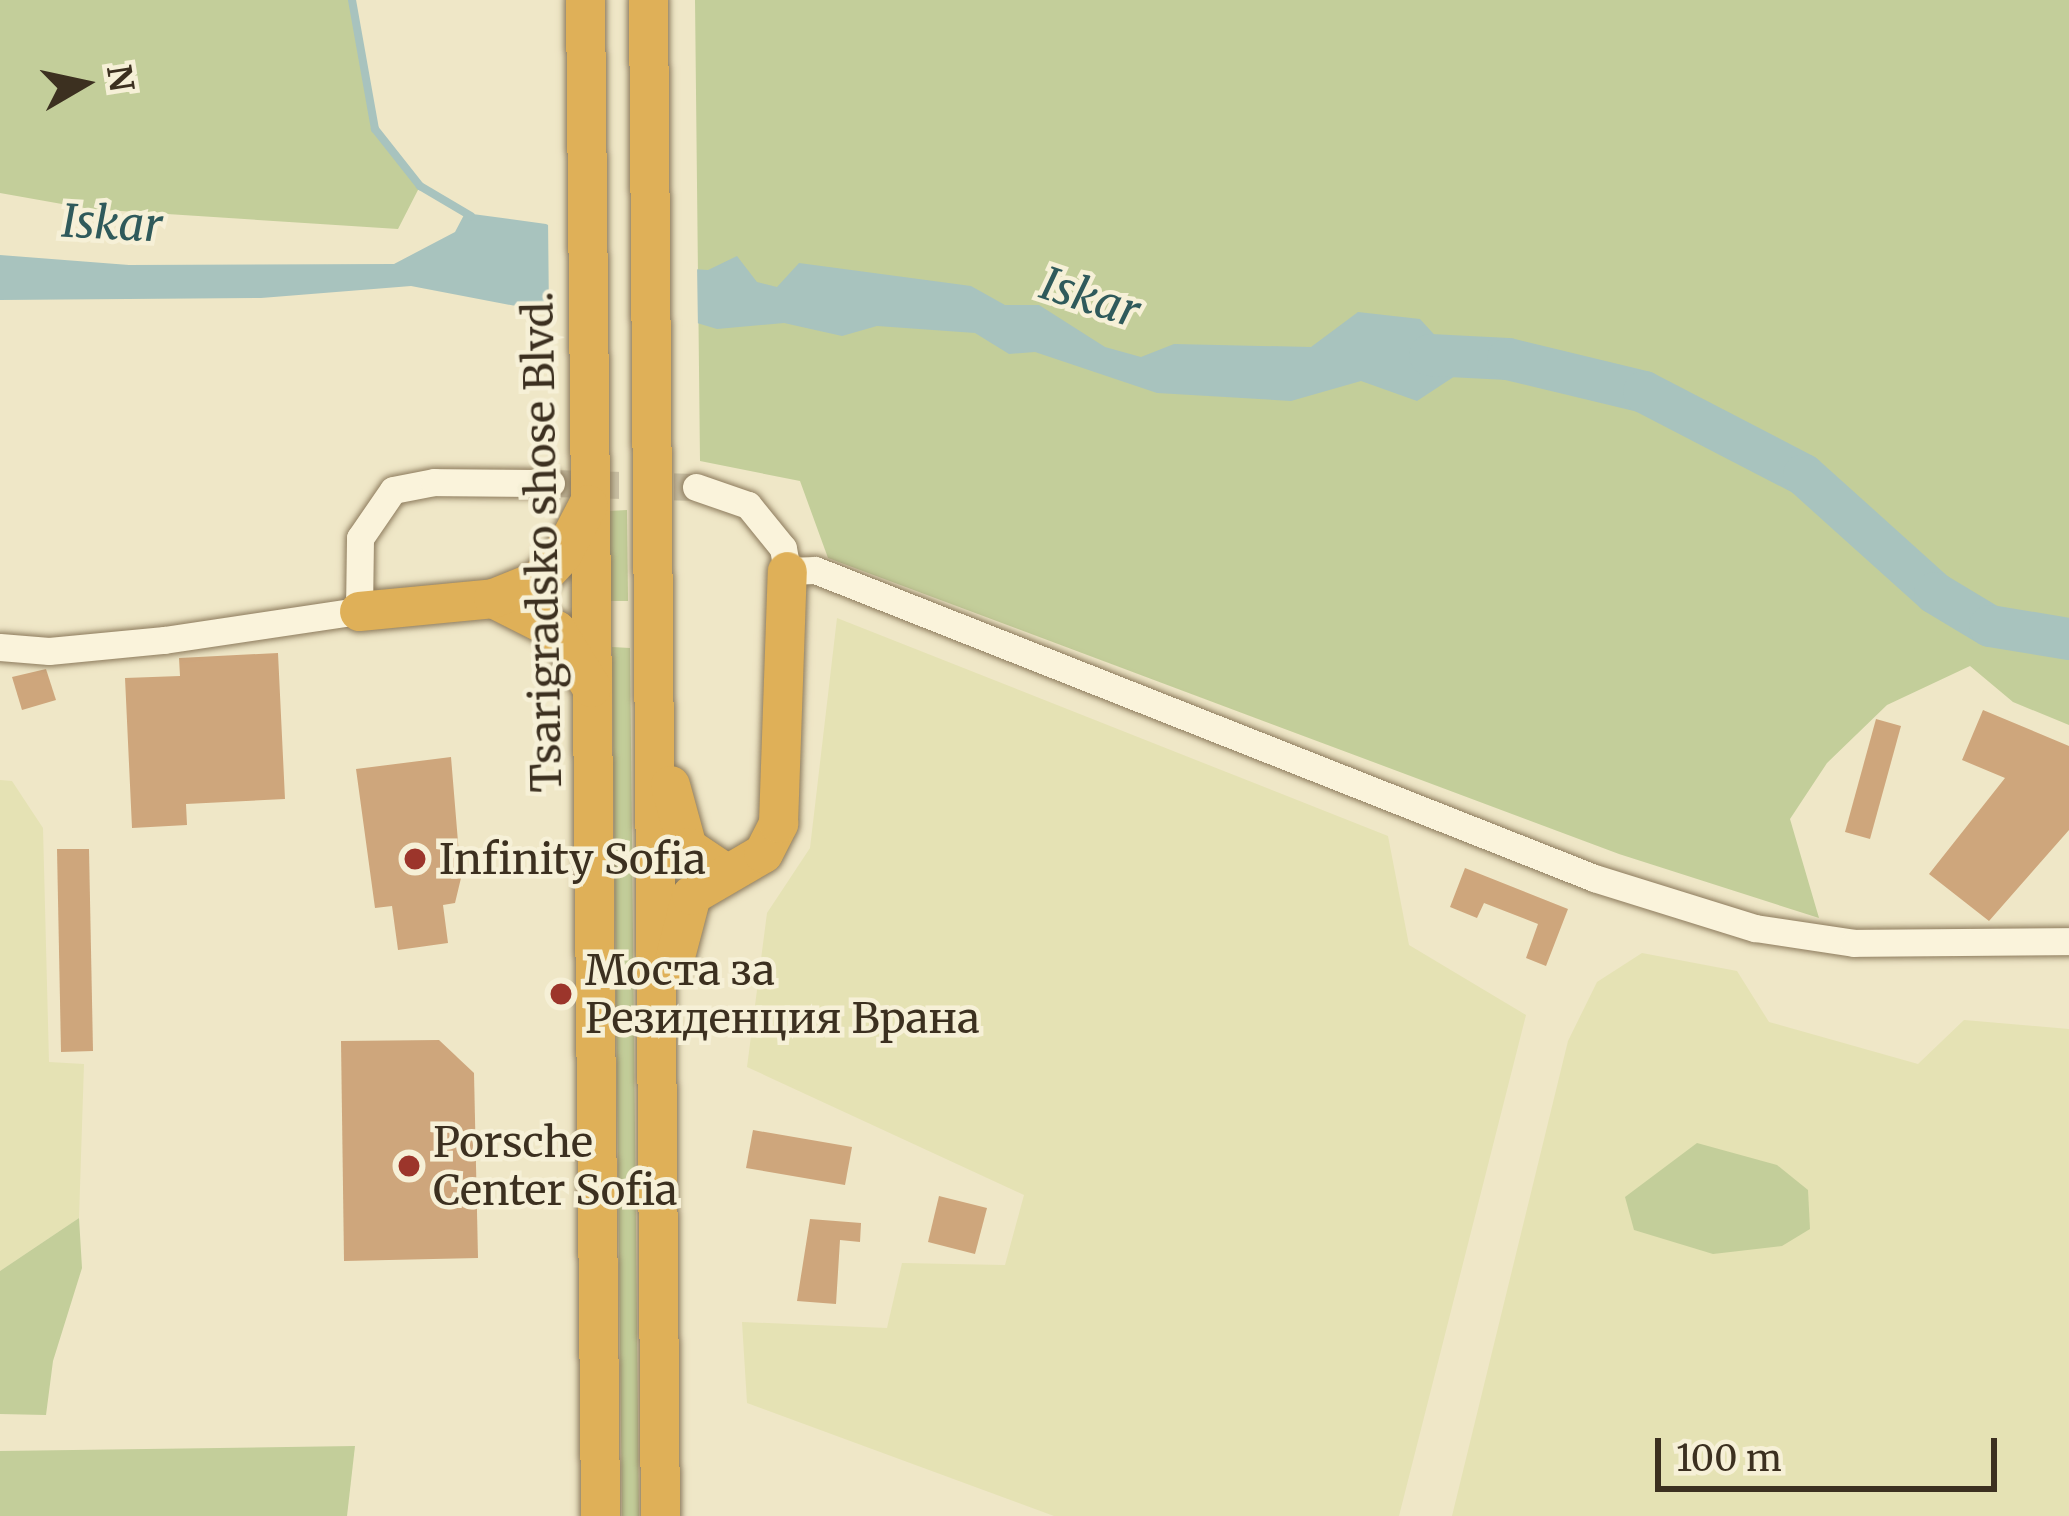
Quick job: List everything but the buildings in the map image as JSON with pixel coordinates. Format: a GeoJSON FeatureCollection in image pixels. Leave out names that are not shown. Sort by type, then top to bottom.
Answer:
{"type":"FeatureCollection","features":[{"type":"Feature","properties":{"kind":"highway","name":"Tsarigradsko shose Blvd."},"geometry":{"type":"LineString","coordinates":[[585,0],[600,1516]]}},
{"type":"Feature","properties":{"kind":"highway"},"geometry":{"type":"LineString","coordinates":[[648,0],[660,1516]]}},
{"type":"Feature","properties":{"kind":"highway"},"geometry":{"type":"LineString","coordinates":[[359,611],[493,598],[550,568],[590,499]]}},
{"type":"Feature","properties":{"kind":"highway"},"geometry":{"type":"LineString","coordinates":[[658,1084],[680,917],[691,895],[724,871],[763,853],[778,823],[787,571]]}},
{"type":"Feature","properties":{"kind":"highway"},"geometry":{"type":"LineString","coordinates":[[493,598],[556,630],[592,690]]}},
{"type":"Feature","properties":{"kind":"highway"},"geometry":{"type":"LineString","coordinates":[[654,708],[681,834],[696,857],[724,871]]}},
{"type":"Feature","properties":{"kind":"street"},"geometry":{"type":"LineString","coordinates":[[0,647],[95,647],[359,611],[360,538],[393,490],[434,482],[551,483]]}},
{"type":"Feature","properties":{"kind":"street"},"geometry":{"type":"LineString","coordinates":[[696,488],[748,505],[783,548],[787,571],[815,571],[1594,878],[1755,928],[1905,946],[2069,941]]}},
{"type":"Feature","properties":{"kind":"shaded area"},"geometry":{"type":"Polygon","coordinates":[[[837,618],[1388,836],[1409,945],[1526,1015],[1399,1516],[1054,1516],[747,1403],[742,1322],[887,1328],[902,1263],[1005,1265],[1024,1195],[747,1067],[767,913],[810,848],[837,618]]]}},
{"type":"Feature","properties":{"kind":"shaded area"},"geometry":{"type":"Polygon","coordinates":[[[0,780],[12,781],[43,828],[49,1062],[84,1064],[79,1218],[0,1271],[0,780]]]}},
{"type":"Feature","properties":{"kind":"shaded area"},"geometry":{"type":"Polygon","coordinates":[[[1642,953],[1737,971],[1769,1022],[1918,1064],[1964,1020],[2069,1029],[2069,1516],[1452,1516],[1568,1041],[1597,982],[1642,953]]]}},
{"type":"Feature","properties":{"kind":"green space"},"geometry":{"type":"Polygon","coordinates":[[[0,0],[352,0],[375,128],[420,186],[398,229],[90,209],[0,193],[0,0]]]}},
{"type":"Feature","properties":{"kind":"green space"},"geometry":{"type":"Polygon","coordinates":[[[695,0],[2069,0],[2069,725],[2013,702],[1970,666],[1887,705],[1827,763],[1790,819],[1819,918],[1619,854],[828,558],[800,481],[700,461],[695,0]]]}},
{"type":"Feature","properties":{"kind":"green space"},"geometry":{"type":"Polygon","coordinates":[[[627,510],[628,601],[610,601],[609,511],[627,510]]]}},
{"type":"Feature","properties":{"kind":"green space"},"geometry":{"type":"Polygon","coordinates":[[[612,647],[630,648],[639,1516],[622,1516],[612,647]]]}},
{"type":"Feature","properties":{"kind":"green space"},"geometry":{"type":"Polygon","coordinates":[[[1697,1143],[1777,1165],[1808,1190],[1810,1229],[1782,1246],[1713,1254],[1634,1230],[1625,1197],[1697,1143]]]}},
{"type":"Feature","properties":{"kind":"green space"},"geometry":{"type":"Polygon","coordinates":[[[79,1218],[82,1268],[53,1361],[46,1415],[0,1414],[0,1271],[79,1218]]]}},
{"type":"Feature","properties":{"kind":"green space"},"geometry":{"type":"Polygon","coordinates":[[[355,1446],[347,1516],[0,1516],[0,1451],[355,1446]]]}},
{"type":"Feature","properties":{"kind":"water"},"geometry":{"type":"Polygon","coordinates":[[[465,213],[546,224],[630,265],[708,270],[737,256],[757,282],[777,287],[799,263],[971,286],[1005,305],[1039,305],[1105,347],[1141,357],[1174,344],[1311,347],[1358,312],[1420,319],[1442,343],[1484,357],[1417,401],[1361,381],[1291,401],[1157,393],[1035,352],[1009,354],[975,333],[877,326],[842,336],[784,323],[717,329],[667,314],[526,308],[411,286],[261,298],[0,300],[0,255],[129,265],[394,264],[455,232],[465,213]]]}},
{"type":"Feature","properties":{"kind":"pier"},"geometry":{"type":"Polygon","coordinates":[[[548,219],[632,260],[697,263],[698,330],[666,320],[549,315],[548,219]]]}},
{"type":"Feature","properties":{"kind":"waterway"},"geometry":{"type":"LineString","coordinates":[[352,0],[375,129],[420,186],[471,216]]}},
{"type":"Feature","properties":{"kind":"waterway","name":"Iskar"},"geometry":{"type":"LineString","coordinates":[[1430,355],[1508,359],[1644,392],[1804,475],[1935,593],[1990,626],[2069,639]]}},
{"type":"Feature","properties":{"kind":"tunnel"},"geometry":{"type":"LineString","coordinates":[[551,483],[696,487]]}},
{"type":"Feature","properties":{"kind":"place","name":"Infinity Sofia"},"geometry":{"type":"Point","coordinates":[415,859]}},
{"type":"Feature","properties":{"kind":"place","name":"Моста за Резиденция Врана"},"geometry":{"type":"Point","coordinates":[561,994]}},
{"type":"Feature","properties":{"kind":"place","name":"Porsche Center Sofia"},"geometry":{"type":"Point","coordinates":[409,1166]}}]}
